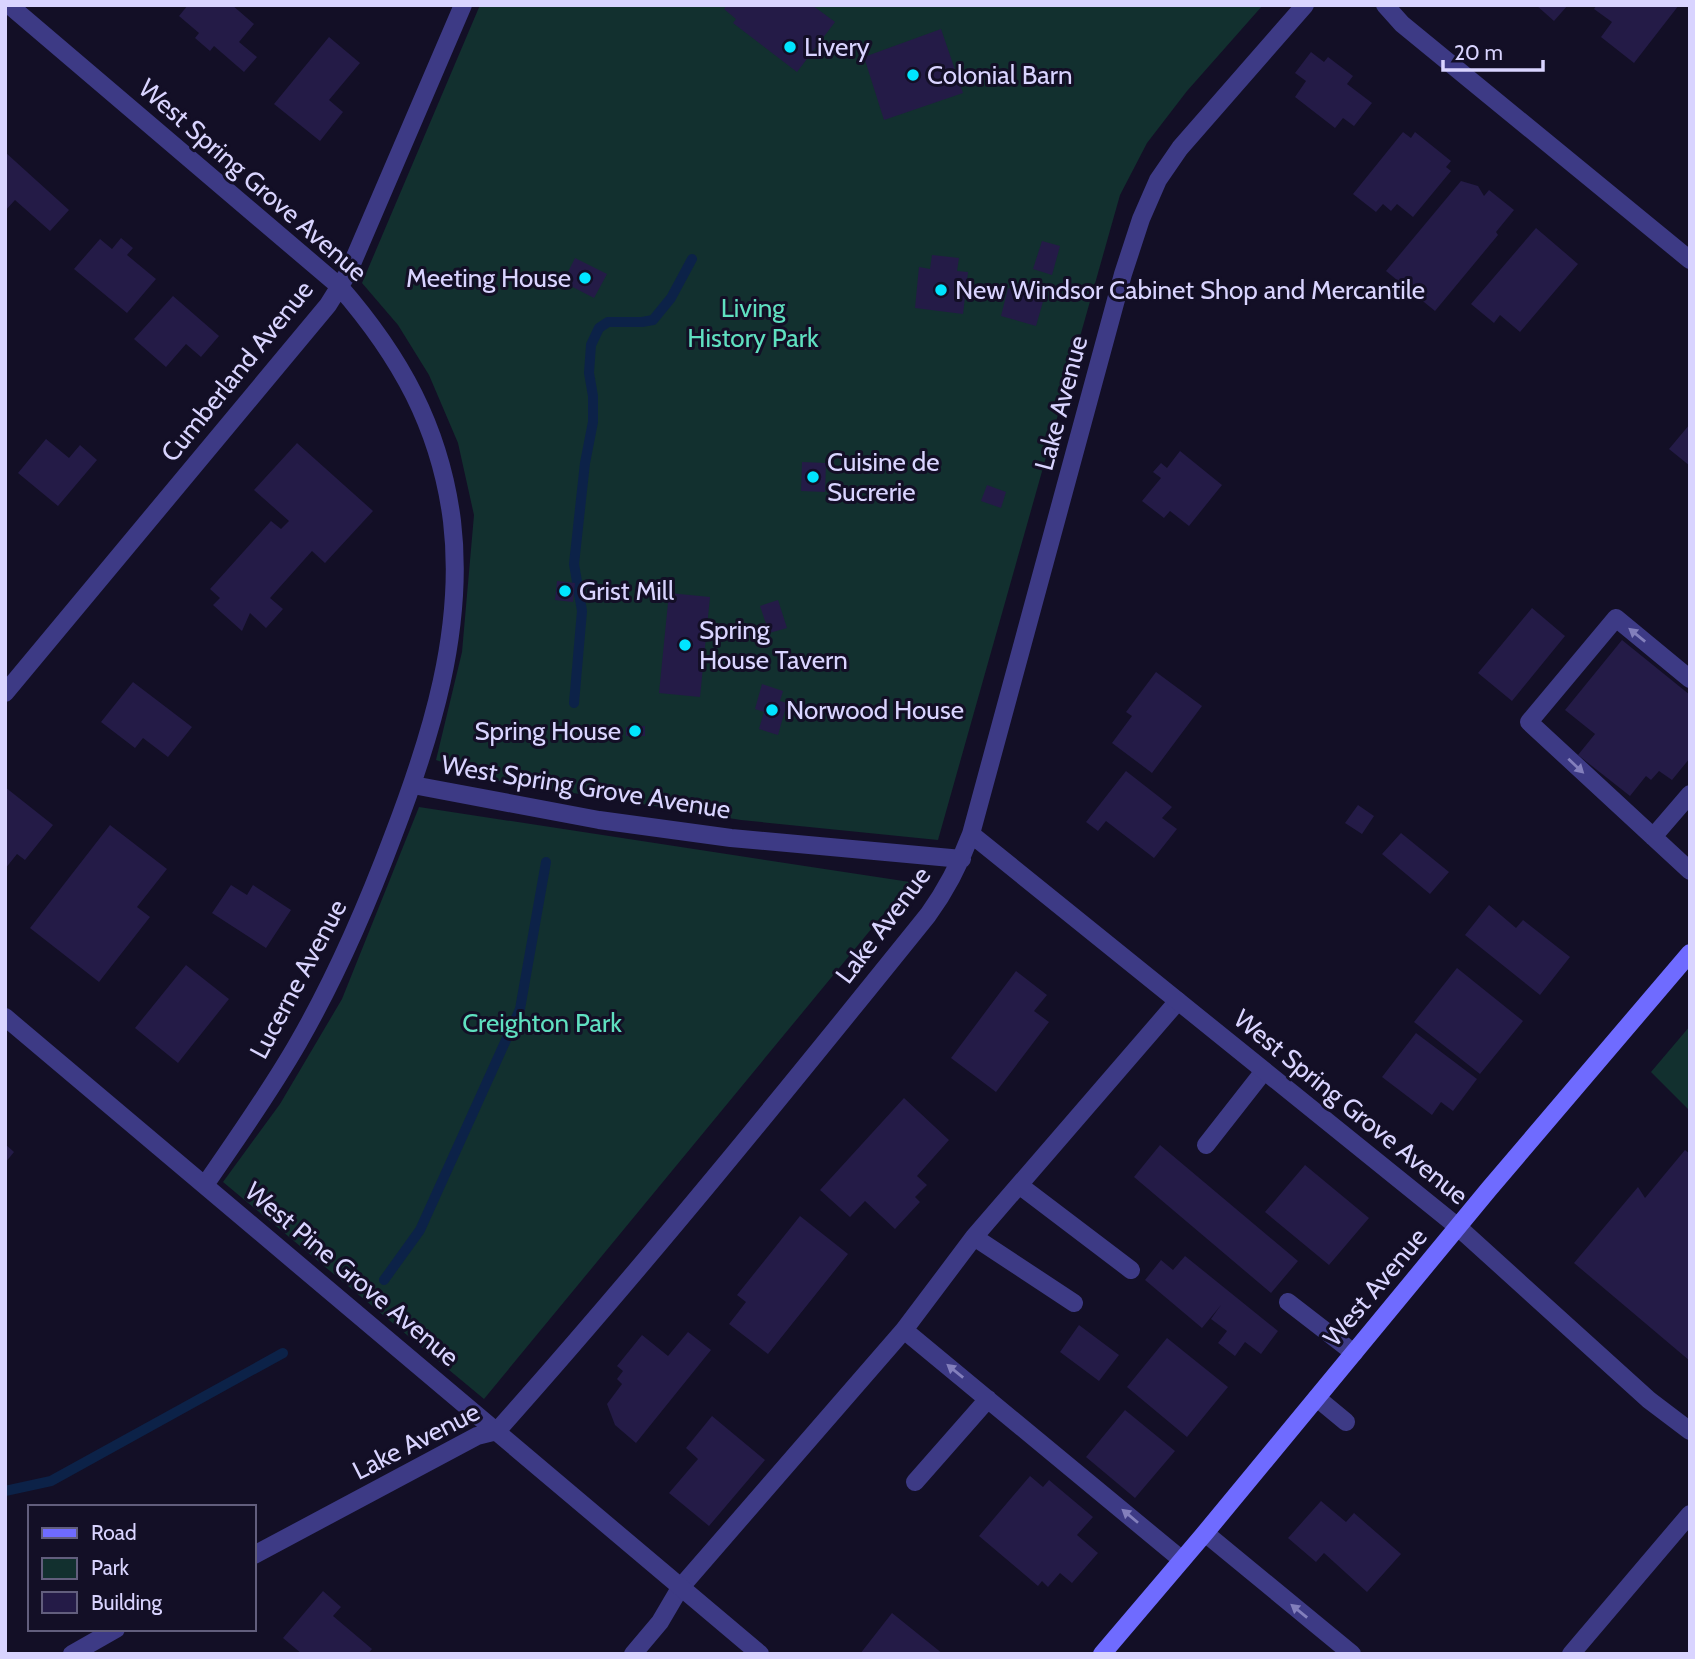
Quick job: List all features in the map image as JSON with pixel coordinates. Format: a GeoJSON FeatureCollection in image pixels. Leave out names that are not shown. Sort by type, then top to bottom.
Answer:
{"type":"FeatureCollection","features":[{"type":"Feature","properties":{"kind":"street","name":"West Spring Grove Avenue"},"geometry":{"type":"LineString","coordinates":[[9,5],[339,286],[394,355],[415,395],[432,435],[444,477],[452,521],[454,569],[447,649],[435,711],[413,785],[599,820],[719,836],[962,859]]}},
{"type":"Feature","properties":{"kind":"street","name":"Cumberland Avenue"},"geometry":{"type":"LineString","coordinates":[[5,693],[328,305],[348,273],[463,5]]}},
{"type":"Feature","properties":{"kind":"street","name":"Lake Avenue"},"geometry":{"type":"LineString","coordinates":[[256,1554],[477,1436],[497,1431],[608,1306],[820,1050],[929,915],[946,890],[971,834],[1116,301],[1141,219],[1158,180],[1180,148],[1305,5]]}},
{"type":"Feature","properties":{"kind":"street"},"geometry":{"type":"LineString","coordinates":[[1385,5],[1402,24],[1690,260]]}},
{"type":"Feature","properties":{"kind":"street"},"geometry":{"type":"LineString","coordinates":[[1690,679],[1616,618],[1529,722],[1690,871]]}},
{"type":"Feature","properties":{"kind":"street","name":"Lucerne Avenue"},"geometry":{"type":"LineString","coordinates":[[205,1185],[297,1045],[334,976],[368,904],[413,785]]}},
{"type":"Feature","properties":{"kind":"street"},"geometry":{"type":"LineString","coordinates":[[1653,837],[1690,794]]}},
{"type":"Feature","properties":{"kind":"street","name":"West Spring Grove Avenue"},"geometry":{"type":"LineString","coordinates":[[971,834],[1458,1227],[1648,1400],[1690,1431]]}},
{"type":"Feature","properties":{"kind":"street","name":"West Avenue"},"geometry":{"type":"LineString","coordinates":[[1101,1654],[1205,1534],[1458,1227],[1690,953]]}},
{"type":"Feature","properties":{"kind":"street"},"geometry":{"type":"LineString","coordinates":[[633,1654],[660,1622],[680,1588],[904,1330],[974,1237],[1178,1002]]}},
{"type":"Feature","properties":{"kind":"street","name":"West Pine Grove Avenue"},"geometry":{"type":"LineString","coordinates":[[5,1017],[497,1431],[753,1652]]}},
{"type":"Feature","properties":{"kind":"street"},"geometry":{"type":"LineString","coordinates":[[1206,1145],[1264,1070]]}},
{"type":"Feature","properties":{"kind":"street"},"geometry":{"type":"LineString","coordinates":[[1019,1185],[1131,1270]]}},
{"type":"Feature","properties":{"kind":"street"},"geometry":{"type":"LineString","coordinates":[[974,1237],[1074,1303]]}},
{"type":"Feature","properties":{"kind":"street"},"geometry":{"type":"LineString","coordinates":[[1288,1301],[1354,1353]]}},
{"type":"Feature","properties":{"kind":"street"},"geometry":{"type":"LineString","coordinates":[[904,1330],[1182,1560]]}},
{"type":"Feature","properties":{"kind":"street"},"geometry":{"type":"LineString","coordinates":[[1317,1398],[1346,1422]]}},
{"type":"Feature","properties":{"kind":"street"},"geometry":{"type":"LineString","coordinates":[[915,1482],[988,1399]]}},
{"type":"Feature","properties":{"kind":"street"},"geometry":{"type":"LineString","coordinates":[[1571,1654],[1690,1514]]}},
{"type":"Feature","properties":{"kind":"street"},"geometry":{"type":"LineString","coordinates":[[1205,1534],[1352,1654]]}},
{"type":"Feature","properties":{"kind":"street"},"geometry":{"type":"LineString","coordinates":[[72,1654],[112,1631]]}},
{"type":"Feature","properties":{"kind":"green space","name":"Living History Park"},"geometry":{"type":"Polygon","coordinates":[[[480,5],[1263,5],[1187,91],[1147,143],[1120,195],[938,840],[741,820],[493,780],[436,760],[462,652],[474,515],[458,443],[429,375],[398,325],[362,283],[480,5]]]}},
{"type":"Feature","properties":{"kind":"green space","name":"Creighton Park"},"geometry":{"type":"Polygon","coordinates":[[[419,807],[910,882],[484,1399],[223,1182],[280,1104],[342,999],[419,807]]]}},
{"type":"Feature","properties":{"kind":"green space"},"geometry":{"type":"Polygon","coordinates":[[[1690,1026],[1690,1111],[1651,1072],[1690,1026]]]}},
{"type":"Feature","properties":{"kind":"building"},"geometry":{"type":"Polygon","coordinates":[[[188,5],[232,5],[254,24],[239,42],[257,57],[244,72],[214,46],[210,51],[195,38],[199,33],[179,16],[188,5]]]}},
{"type":"Feature","properties":{"kind":"building","name":"Livery"},"geometry":{"type":"Polygon","coordinates":[[[727,5],[812,5],[835,22],[797,72],[733,23],[736,19],[724,9],[727,5]]]}},
{"type":"Feature","properties":{"kind":"building"},"geometry":{"type":"Polygon","coordinates":[[[1536,5],[1568,5],[1554,21],[1536,5]]]}},
{"type":"Feature","properties":{"kind":"building"},"geometry":{"type":"Polygon","coordinates":[[[1597,5],[1679,5],[1634,63],[1601,37],[1612,22],[1594,9],[1597,5]]]}},
{"type":"Feature","properties":{"kind":"building","name":"Colonial Barn"},"geometry":{"type":"Polygon","coordinates":[[[941,29],[963,93],[884,120],[864,57],[941,29]]]}},
{"type":"Feature","properties":{"kind":"building"},"geometry":{"type":"Polygon","coordinates":[[[329,37],[360,63],[329,100],[343,112],[320,141],[274,104],[329,37]]]}},
{"type":"Feature","properties":{"kind":"building"},"geometry":{"type":"Polygon","coordinates":[[[1311,52],[1324,62],[1328,57],[1353,76],[1347,84],[1372,103],[1354,126],[1343,118],[1335,128],[1295,97],[1306,81],[1295,73],[1311,52]]]}},
{"type":"Feature","properties":{"kind":"building"},"geometry":{"type":"Polygon","coordinates":[[[1403,132],[1411,138],[1415,132],[1451,161],[1446,167],[1451,171],[1413,217],[1397,204],[1391,211],[1383,204],[1376,212],[1353,194],[1403,132]]]}},
{"type":"Feature","properties":{"kind":"building"},"geometry":{"type":"Polygon","coordinates":[[[5,152],[69,210],[50,231],[15,200],[5,211],[5,152]]]}},
{"type":"Feature","properties":{"kind":"building"},"geometry":{"type":"Polygon","coordinates":[[[1461,181],[1478,186],[1484,196],[1489,190],[1514,210],[1496,232],[1498,235],[1435,311],[1386,271],[1461,181]]]}},
{"type":"Feature","properties":{"kind":"building"},"geometry":{"type":"Polygon","coordinates":[[[1536,228],[1578,264],[1520,332],[1500,315],[1494,323],[1471,304],[1536,228]]]}},
{"type":"Feature","properties":{"kind":"building"},"geometry":{"type":"Polygon","coordinates":[[[121,238],[133,248],[127,255],[156,279],[127,313],[74,269],[100,239],[112,249],[121,238]]]}},
{"type":"Feature","properties":{"kind":"building"},"geometry":{"type":"Polygon","coordinates":[[[1042,241],[1060,246],[1052,275],[1033,269],[1042,241]]]}},
{"type":"Feature","properties":{"kind":"building","name":"New Windsor Cabinet Shop and Mercantile"},"geometry":{"type":"Polygon","coordinates":[[[932,255],[959,258],[957,271],[968,272],[963,314],[915,308],[919,267],[930,269],[932,255]]]}},
{"type":"Feature","properties":{"kind":"building","name":"Meeting House"},"geometry":{"type":"Polygon","coordinates":[[[575,258],[607,274],[594,298],[563,282],[575,258]]]}},
{"type":"Feature","properties":{"kind":"building"},"geometry":{"type":"Polygon","coordinates":[[[1008,288],[1044,298],[1036,326],[1001,316],[1008,288]]]}},
{"type":"Feature","properties":{"kind":"building"},"geometry":{"type":"Polygon","coordinates":[[[173,296],[219,336],[201,357],[186,344],[166,367],[134,339],[173,296]]]}},
{"type":"Feature","properties":{"kind":"building"},"geometry":{"type":"Polygon","coordinates":[[[1690,424],[1690,466],[1669,449],[1690,424]]]}},
{"type":"Feature","properties":{"kind":"building"},"geometry":{"type":"Polygon","coordinates":[[[46,439],[69,458],[80,445],[97,460],[58,506],[18,473],[46,439]]]}},
{"type":"Feature","properties":{"kind":"building"},"geometry":{"type":"Polygon","coordinates":[[[297,443],[373,511],[325,563],[312,551],[270,598],[283,609],[266,628],[250,613],[242,631],[213,605],[220,598],[210,589],[271,521],[281,529],[289,521],[254,490],[297,443]]]}},
{"type":"Feature","properties":{"kind":"building"},"geometry":{"type":"Polygon","coordinates":[[[1180,451],[1222,485],[1189,526],[1170,511],[1164,518],[1142,501],[1161,478],[1153,472],[1161,463],[1167,468],[1180,451]]]}},
{"type":"Feature","properties":{"kind":"building","name":"Cuisine de Sucrerie"},"geometry":{"type":"Polygon","coordinates":[[[802,462],[826,463],[825,492],[801,491],[802,462]]]}},
{"type":"Feature","properties":{"kind":"building"},"geometry":{"type":"Polygon","coordinates":[[[987,485],[1006,492],[1001,508],[981,501],[987,485]]]}},
{"type":"Feature","properties":{"kind":"building","name":"Grist Mill"},"geometry":{"type":"Polygon","coordinates":[[[557,581],[575,583],[573,602],[555,600],[557,581]]]}},
{"type":"Feature","properties":{"kind":"building","name":"Spring House Tavern"},"geometry":{"type":"Polygon","coordinates":[[[669,593],[710,597],[700,697],[659,693],[669,593]]]}},
{"type":"Feature","properties":{"kind":"building"},"geometry":{"type":"Polygon","coordinates":[[[778,600],[787,628],[769,633],[760,606],[778,600]]]}},
{"type":"Feature","properties":{"kind":"building"},"geometry":{"type":"Polygon","coordinates":[[[1532,608],[1565,636],[1512,701],[1478,673],[1532,608]]]}},
{"type":"Feature","properties":{"kind":"building"},"geometry":{"type":"Polygon","coordinates":[[[1622,640],[1690,695],[1690,758],[1672,780],[1659,771],[1651,780],[1646,776],[1630,796],[1578,755],[1595,734],[1565,710],[1622,640]]]}},
{"type":"Feature","properties":{"kind":"building"},"geometry":{"type":"Polygon","coordinates":[[[1156,672],[1202,706],[1152,773],[1112,743],[1132,716],[1126,712],[1156,672]]]}},
{"type":"Feature","properties":{"kind":"building"},"geometry":{"type":"Polygon","coordinates":[[[133,682],[192,727],[168,757],[143,738],[135,748],[101,722],[133,682]]]}},
{"type":"Feature","properties":{"kind":"building","name":"Norwood House"},"geometry":{"type":"Polygon","coordinates":[[[762,684],[783,691],[780,701],[787,703],[778,735],[759,729],[764,712],[755,709],[762,684]]]}},
{"type":"Feature","properties":{"kind":"building","name":"Spring House"},"geometry":{"type":"Polygon","coordinates":[[[645,726],[645,736],[626,736],[626,727],[645,726]]]}},
{"type":"Feature","properties":{"kind":"building"},"geometry":{"type":"Polygon","coordinates":[[[1126,771],[1172,807],[1162,818],[1177,829],[1154,858],[1106,821],[1098,831],[1086,822],[1126,771]]]}},
{"type":"Feature","properties":{"kind":"building"},"geometry":{"type":"Polygon","coordinates":[[[5,787],[53,825],[25,860],[17,854],[5,869],[5,787]]]}},
{"type":"Feature","properties":{"kind":"building"},"geometry":{"type":"Polygon","coordinates":[[[1358,805],[1374,816],[1362,834],[1345,823],[1358,805]]]}},
{"type":"Feature","properties":{"kind":"building"},"geometry":{"type":"Polygon","coordinates":[[[110,825],[167,869],[137,907],[150,917],[99,982],[30,928],[110,825]]]}},
{"type":"Feature","properties":{"kind":"building"},"geometry":{"type":"Polygon","coordinates":[[[1401,833],[1449,872],[1430,894],[1382,854],[1401,833]]]}},
{"type":"Feature","properties":{"kind":"building"},"geometry":{"type":"Polygon","coordinates":[[[231,885],[247,895],[253,885],[291,910],[266,948],[212,913],[231,885]]]}},
{"type":"Feature","properties":{"kind":"building"},"geometry":{"type":"Polygon","coordinates":[[[1489,905],[1516,928],[1523,920],[1570,957],[1540,995],[1465,935],[1489,905]]]}},
{"type":"Feature","properties":{"kind":"building"},"geometry":{"type":"Polygon","coordinates":[[[186,965],[229,999],[178,1063],[135,1028],[186,965]]]}},
{"type":"Feature","properties":{"kind":"building"},"geometry":{"type":"Polygon","coordinates":[[[1457,968],[1523,1021],[1480,1074],[1414,1022],[1457,968]]]}},
{"type":"Feature","properties":{"kind":"building"},"geometry":{"type":"Polygon","coordinates":[[[1016,971],[1047,995],[1034,1011],[1049,1022],[996,1092],[951,1058],[1016,971]]]}},
{"type":"Feature","properties":{"kind":"building"},"geometry":{"type":"Polygon","coordinates":[[[1416,1033],[1477,1079],[1453,1111],[1441,1102],[1432,1115],[1382,1077],[1416,1033]]]}},
{"type":"Feature","properties":{"kind":"building"},"geometry":{"type":"Polygon","coordinates":[[[904,1098],[949,1140],[917,1176],[927,1185],[915,1197],[920,1202],[895,1229],[865,1201],[850,1217],[820,1190],[904,1098]]]}},
{"type":"Feature","properties":{"kind":"building"},"geometry":{"type":"Polygon","coordinates":[[[5,1144],[14,1152],[5,1163],[5,1144]]]}},
{"type":"Feature","properties":{"kind":"building"},"geometry":{"type":"Polygon","coordinates":[[[1160,1145],[1298,1261],[1271,1293],[1134,1177],[1160,1145]]]}},
{"type":"Feature","properties":{"kind":"building"},"geometry":{"type":"Polygon","coordinates":[[[1685,1150],[1690,1154],[1690,1361],[1574,1263],[1638,1187],[1645,1198],[1685,1150]]]}},
{"type":"Feature","properties":{"kind":"building"},"geometry":{"type":"Polygon","coordinates":[[[1305,1165],[1369,1218],[1329,1265],[1265,1212],[1305,1165]]]}},
{"type":"Feature","properties":{"kind":"building"},"geometry":{"type":"Polygon","coordinates":[[[800,1216],[848,1254],[768,1354],[729,1324],[746,1302],[737,1295],[800,1216]]]}},
{"type":"Feature","properties":{"kind":"building"},"geometry":{"type":"Polygon","coordinates":[[[1185,1256],[1278,1331],[1261,1354],[1245,1342],[1235,1356],[1218,1343],[1227,1331],[1211,1319],[1221,1305],[1202,1328],[1145,1280],[1161,1260],[1173,1270],[1185,1256]]]}},
{"type":"Feature","properties":{"kind":"building"},"geometry":{"type":"Polygon","coordinates":[[[1079,1325],[1119,1355],[1099,1381],[1060,1352],[1079,1325]]]}},
{"type":"Feature","properties":{"kind":"building"},"geometry":{"type":"Polygon","coordinates":[[[688,1332],[711,1350],[636,1443],[615,1425],[607,1404],[622,1384],[617,1379],[623,1371],[617,1366],[642,1335],[668,1356],[688,1332]]]}},
{"type":"Feature","properties":{"kind":"building"},"geometry":{"type":"Polygon","coordinates":[[[1167,1338],[1228,1387],[1187,1437],[1127,1387],[1167,1338]]]}},
{"type":"Feature","properties":{"kind":"building"},"geometry":{"type":"Polygon","coordinates":[[[1125,1410],[1175,1451],[1135,1498],[1086,1457],[1125,1410]]]}},
{"type":"Feature","properties":{"kind":"building"},"geometry":{"type":"Polygon","coordinates":[[[712,1416],[765,1460],[709,1526],[669,1493],[698,1459],[686,1448],[712,1416]]]}},
{"type":"Feature","properties":{"kind":"building"},"geometry":{"type":"Polygon","coordinates":[[[1030,1476],[1043,1487],[1049,1480],[1093,1517],[1077,1535],[1098,1553],[1072,1583],[1060,1573],[1048,1587],[1042,1581],[1038,1586],[979,1536],[1030,1476]]]}},
{"type":"Feature","properties":{"kind":"building"},"geometry":{"type":"Polygon","coordinates":[[[1321,1501],[1346,1522],[1354,1513],[1401,1554],[1367,1592],[1324,1553],[1316,1562],[1288,1538],[1321,1501]]]}},
{"type":"Feature","properties":{"kind":"building"},"geometry":{"type":"Polygon","coordinates":[[[323,1591],[341,1607],[333,1616],[372,1649],[368,1654],[302,1654],[283,1638],[323,1591]]]}},
{"type":"Feature","properties":{"kind":"building"},"geometry":{"type":"Polygon","coordinates":[[[892,1613],[943,1654],[860,1654],[892,1613]]]}},
{"type":"Feature","properties":{"kind":"waterway"},"geometry":{"type":"LineString","coordinates":[[574,703],[582,611],[574,564],[585,463],[593,422],[593,396],[589,373],[591,345],[599,328],[608,322],[653,320],[671,298],[692,259]]}},
{"type":"Feature","properties":{"kind":"waterway"},"geometry":{"type":"LineString","coordinates":[[384,1280],[420,1230],[520,1009],[546,862]]}},
{"type":"Feature","properties":{"kind":"waterway"},"geometry":{"type":"LineString","coordinates":[[5,1491],[51,1481],[283,1353]]}},
{"type":"Feature","properties":{"kind":"place","name":"Livery"},"geometry":{"type":"Point","coordinates":[790,47]}},
{"type":"Feature","properties":{"kind":"place","name":"Colonial Barn"},"geometry":{"type":"Point","coordinates":[913,75]}},
{"type":"Feature","properties":{"kind":"place","name":"Meeting House"},"geometry":{"type":"Point","coordinates":[585,278]}},
{"type":"Feature","properties":{"kind":"place","name":"New Windsor Cabinet Shop and Mercantile"},"geometry":{"type":"Point","coordinates":[941,290]}},
{"type":"Feature","properties":{"kind":"place","name":"Cuisine de Sucrerie"},"geometry":{"type":"Point","coordinates":[813,477]}},
{"type":"Feature","properties":{"kind":"place","name":"Grist Mill"},"geometry":{"type":"Point","coordinates":[565,591]}},
{"type":"Feature","properties":{"kind":"place","name":"Spring House Tavern"},"geometry":{"type":"Point","coordinates":[685,645]}},
{"type":"Feature","properties":{"kind":"place","name":"Norwood House"},"geometry":{"type":"Point","coordinates":[772,710]}},
{"type":"Feature","properties":{"kind":"place","name":"Spring House"},"geometry":{"type":"Point","coordinates":[635,731]}}]}
